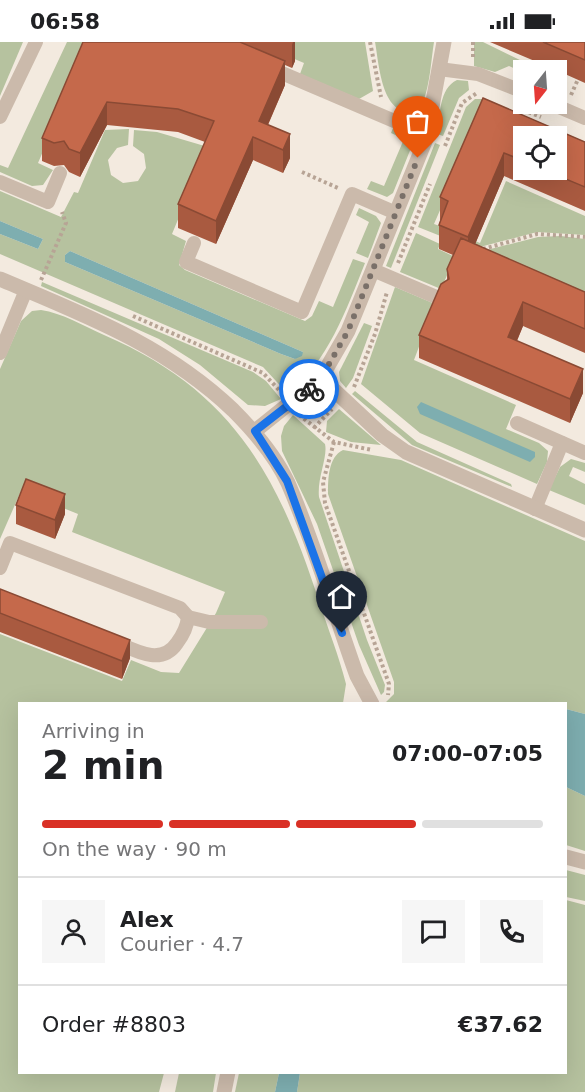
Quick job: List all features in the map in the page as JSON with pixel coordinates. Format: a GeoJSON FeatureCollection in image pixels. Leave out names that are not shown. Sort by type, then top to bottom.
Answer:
{"type":"FeatureCollection","features":[{"type":"Feature","properties":{"kind":"street"},"geometry":{"type":"LineString","coordinates":[[255,431],[321,378],[348,331],[427,135],[444,42]]}},
{"type":"Feature","properties":{"kind":"street"},"geometry":{"type":"LineString","coordinates":[[0,279],[124,332],[155,349],[197,377],[255,431],[287,481],[357,676],[377,701]]}},
{"type":"Feature","properties":{"kind":"street"},"geometry":{"type":"LineString","coordinates":[[321,378],[382,435],[406,452],[585,530]]}},
{"type":"Feature","properties":{"kind":"street"},"geometry":{"type":"LineString","coordinates":[[567,857],[585,862]]}},
{"type":"Feature","properties":{"kind":"street"},"geometry":{"type":"LineString","coordinates":[[224,1092],[228,1074]]}},
{"type":"Feature","properties":{"kind":"lane"},"geometry":{"type":"LineString","coordinates":[[0,117],[36,42]]}},
{"type":"Feature","properties":{"kind":"lane"},"geometry":{"type":"LineString","coordinates":[[260,64],[427,135]]}},
{"type":"Feature","properties":{"kind":"lane"},"geometry":{"type":"LineString","coordinates":[[439,69],[485,76],[513,87]]}},
{"type":"Feature","properties":{"kind":"lane"},"geometry":{"type":"LineString","coordinates":[[567,110],[585,118]]}},
{"type":"Feature","properties":{"kind":"lane"},"geometry":{"type":"LineString","coordinates":[[0,182],[48,202],[60,173]]}},
{"type":"Feature","properties":{"kind":"lane"},"geometry":{"type":"LineString","coordinates":[[194,243],[186,262],[302,312],[352,194],[396,213]]}},
{"type":"Feature","properties":{"kind":"lane"},"geometry":{"type":"LineString","coordinates":[[374,270],[441,298]]}},
{"type":"Feature","properties":{"kind":"lane"},"geometry":{"type":"LineString","coordinates":[[0,353],[30,292]]}},
{"type":"Feature","properties":{"kind":"lane"},"geometry":{"type":"LineString","coordinates":[[517,423],[585,453]]}},
{"type":"Feature","properties":{"kind":"lane"},"geometry":{"type":"LineString","coordinates":[[535,509],[562,443]]}},
{"type":"Feature","properties":{"kind":"lane"},"geometry":{"type":"LineString","coordinates":[[0,565],[10,543],[180,608],[188,617],[209,622],[261,622]]}},
{"type":"Feature","properties":{"kind":"lane"},"geometry":{"type":"LineString","coordinates":[[97,635],[151,656],[161,656],[175,647],[187,626],[188,617]]}},
{"type":"Feature","properties":{"kind":"path"},"geometry":{"type":"LineString","coordinates":[[370,42],[385,118]]}},
{"type":"Feature","properties":{"kind":"path"},"geometry":{"type":"LineString","coordinates":[[445,147],[462,103],[473,94],[486,94]]}},
{"type":"Feature","properties":{"kind":"path"},"geometry":{"type":"LineString","coordinates":[[534,114],[548,120]]}},
{"type":"Feature","properties":{"kind":"path"},"geometry":{"type":"LineString","coordinates":[[302,172],[352,194]]}},
{"type":"Feature","properties":{"kind":"path"},"geometry":{"type":"LineString","coordinates":[[314,428],[356,385],[393,278],[432,180]]}},
{"type":"Feature","properties":{"kind":"path"},"geometry":{"type":"LineString","coordinates":[[30,292],[42,277],[66,223],[60,207],[48,202]]}},
{"type":"Feature","properties":{"kind":"path"},"geometry":{"type":"LineString","coordinates":[[479,250],[537,234],[585,237]]}},
{"type":"Feature","properties":{"kind":"path"},"geometry":{"type":"LineString","coordinates":[[31,272],[52,282]]}},
{"type":"Feature","properties":{"kind":"path"},"geometry":{"type":"LineString","coordinates":[[127,314],[263,372],[314,428],[334,442],[356,448],[406,452]]}},
{"type":"Feature","properties":{"kind":"path"},"geometry":{"type":"LineString","coordinates":[[356,385],[363,391]]}},
{"type":"Feature","properties":{"kind":"path"},"geometry":{"type":"LineString","coordinates":[[334,442],[325,471],[323,492],[350,578],[389,684],[388,696],[377,701]]}},
{"type":"Feature","properties":{"kind":"green space"},"geometry":{"type":"Polygon","coordinates":[[[0,42],[23,42],[0,96],[0,42]]]}},
{"type":"Feature","properties":{"kind":"green space"},"geometry":{"type":"Polygon","coordinates":[[[67,42],[90,42],[38,163],[53,170],[43,185],[32,186],[0,172],[0,165],[8,168],[67,42]]]}},
{"type":"Feature","properties":{"kind":"green space"},"geometry":{"type":"Polygon","coordinates":[[[243,42],[365,42],[373,91],[359,99],[300,74],[304,63],[266,47],[243,42]]]}},
{"type":"Feature","properties":{"kind":"green space"},"geometry":{"type":"Polygon","coordinates":[[[375,42],[434,42],[429,80],[422,104],[416,110],[409,112],[400,110],[392,104],[383,84],[375,42]]]}},
{"type":"Feature","properties":{"kind":"green space"},"geometry":{"type":"Polygon","coordinates":[[[474,42],[483,42],[520,60],[513,60],[513,68],[509,66],[495,72],[474,66],[474,42]]]}},
{"type":"Feature","properties":{"kind":"green space"},"geometry":{"type":"Polygon","coordinates":[[[457,80],[468,81],[469,90],[459,98],[443,136],[437,134],[441,103],[447,89],[457,80]]]}},
{"type":"Feature","properties":{"kind":"green space"},"geometry":{"type":"Polygon","coordinates":[[[475,99],[484,99],[480,118],[434,224],[440,226],[443,237],[418,227],[466,107],[475,99]]]}},
{"type":"Feature","properties":{"kind":"green space"},"geometry":{"type":"Polygon","coordinates":[[[393,128],[407,136],[411,148],[393,193],[387,197],[367,189],[371,181],[384,186],[404,139],[391,133],[393,128]]]}},
{"type":"Feature","properties":{"kind":"green space"},"geometry":{"type":"Polygon","coordinates":[[[129,129],[128,145],[117,148],[108,160],[111,175],[123,183],[138,181],[146,168],[144,154],[133,146],[134,130],[157,132],[208,147],[172,234],[186,241],[179,265],[185,270],[305,321],[312,316],[319,301],[333,307],[353,259],[365,263],[343,317],[325,351],[302,381],[288,394],[263,367],[0,254],[0,234],[38,249],[43,239],[0,221],[0,191],[61,217],[74,192],[78,193],[105,130],[129,129]],[[70,251],[65,255],[65,262],[281,354],[295,359],[303,352],[70,251]]]}},
{"type":"Feature","properties":{"kind":"green space"},"geometry":{"type":"Polygon","coordinates":[[[435,143],[440,145],[391,268],[386,266],[435,143]]]}},
{"type":"Feature","properties":{"kind":"green space"},"geometry":{"type":"Polygon","coordinates":[[[506,181],[585,216],[585,235],[537,232],[480,247],[461,235],[480,243],[506,181]]]}},
{"type":"Feature","properties":{"kind":"green space"},"geometry":{"type":"Polygon","coordinates":[[[359,208],[376,216],[381,223],[368,258],[356,253],[369,222],[356,215],[359,208]]]}},
{"type":"Feature","properties":{"kind":"green space"},"geometry":{"type":"Polygon","coordinates":[[[416,233],[440,244],[438,249],[455,257],[441,289],[400,272],[416,233]]]}},
{"type":"Feature","properties":{"kind":"green space"},"geometry":{"type":"Polygon","coordinates":[[[561,236],[585,239],[585,313],[479,252],[538,237],[561,236]]]}},
{"type":"Feature","properties":{"kind":"green space"},"geometry":{"type":"Polygon","coordinates":[[[42,282],[253,372],[266,381],[281,399],[265,406],[248,405],[200,365],[159,339],[41,286],[42,282]]]}},
{"type":"Feature","properties":{"kind":"green space"},"geometry":{"type":"Polygon","coordinates":[[[395,287],[435,304],[414,360],[516,405],[506,429],[539,443],[548,451],[547,462],[537,484],[420,433],[361,384],[395,287]]]}},
{"type":"Feature","properties":{"kind":"green space"},"geometry":{"type":"Polygon","coordinates":[[[41,310],[73,320],[148,357],[186,382],[217,410],[244,441],[267,476],[286,514],[303,556],[346,684],[343,702],[18,702],[18,1074],[164,1074],[159,1092],[0,1092],[0,634],[122,681],[131,660],[161,672],[179,673],[216,613],[225,592],[72,532],[78,514],[21,491],[0,539],[0,369],[21,321],[32,311],[41,310]]]}},
{"type":"Feature","properties":{"kind":"green space"},"geometry":{"type":"Polygon","coordinates":[[[364,323],[372,326],[353,378],[346,388],[340,381],[339,372],[364,323]]]}},
{"type":"Feature","properties":{"kind":"green space"},"geometry":{"type":"Polygon","coordinates":[[[355,391],[417,442],[511,484],[512,487],[412,445],[352,394],[355,391]]]}},
{"type":"Feature","properties":{"kind":"green space"},"geometry":{"type":"Polygon","coordinates":[[[316,398],[325,398],[333,402],[318,416],[310,418],[300,409],[316,398]]]}},
{"type":"Feature","properties":{"kind":"green space"},"geometry":{"type":"Polygon","coordinates":[[[339,409],[381,445],[351,442],[326,432],[327,421],[339,409]]]}},
{"type":"Feature","properties":{"kind":"green space"},"geometry":{"type":"Polygon","coordinates":[[[293,415],[325,444],[319,497],[367,640],[385,685],[381,695],[359,645],[317,524],[282,451],[281,436],[284,426],[293,415]]]}},
{"type":"Feature","properties":{"kind":"green space"},"geometry":{"type":"Polygon","coordinates":[[[343,450],[401,460],[585,541],[585,714],[567,709],[567,702],[386,702],[394,694],[394,682],[328,494],[332,463],[338,453],[343,450]]]}},
{"type":"Feature","properties":{"kind":"green space"},"geometry":{"type":"Polygon","coordinates":[[[571,459],[585,463],[585,472],[573,467],[569,476],[585,484],[585,505],[549,490],[560,467],[571,459]]]}},
{"type":"Feature","properties":{"kind":"green space"},"geometry":{"type":"Polygon","coordinates":[[[567,787],[585,796],[585,851],[567,845],[567,787]]]}},
{"type":"Feature","properties":{"kind":"green space"},"geometry":{"type":"Polygon","coordinates":[[[567,870],[585,875],[585,901],[567,897],[567,870]]]}},
{"type":"Feature","properties":{"kind":"green space"},"geometry":{"type":"Polygon","coordinates":[[[567,900],[585,905],[585,1092],[297,1092],[300,1074],[567,1074],[567,900]]]}},
{"type":"Feature","properties":{"kind":"green space"},"geometry":{"type":"Polygon","coordinates":[[[179,1074],[216,1074],[213,1092],[175,1092],[179,1074]]]}},
{"type":"Feature","properties":{"kind":"green space"},"geometry":{"type":"Polygon","coordinates":[[[239,1074],[279,1074],[275,1092],[235,1092],[239,1074]]]}},
{"type":"Feature","properties":{"kind":"water"},"geometry":{"type":"Polygon","coordinates":[[[0,221],[43,239],[38,249],[0,234],[0,221]]]}},
{"type":"Feature","properties":{"kind":"water"},"geometry":{"type":"Polygon","coordinates":[[[70,251],[303,352],[302,356],[295,359],[281,354],[65,262],[65,255],[70,251]]]}},
{"type":"Feature","properties":{"kind":"water"},"geometry":{"type":"Polygon","coordinates":[[[421,402],[535,452],[535,457],[530,462],[420,414],[417,407],[421,402]]]}},
{"type":"Feature","properties":{"kind":"water"},"geometry":{"type":"Polygon","coordinates":[[[567,709],[585,714],[585,796],[567,787],[567,709]]]}},
{"type":"Feature","properties":{"kind":"water"},"geometry":{"type":"Polygon","coordinates":[[[279,1074],[300,1074],[297,1092],[275,1092],[279,1074]]]}},
{"type":"Feature","properties":{"kind":"building"},"geometry":{"type":"Polygon","coordinates":[[[83,42],[240,42],[285,61],[259,121],[290,134],[283,150],[253,137],[216,221],[178,204],[214,121],[178,109],[107,102],[80,153],[69,149],[64,141],[54,143],[42,138],[83,42]]]}},
{"type":"Feature","properties":{"kind":"building"},"geometry":{"type":"Polygon","coordinates":[[[543,42],[585,42],[585,60],[543,42]]]}},
{"type":"Feature","properties":{"kind":"building"},"geometry":{"type":"Polygon","coordinates":[[[483,98],[513,111],[513,114],[520,114],[548,126],[513,126],[513,157],[504,153],[468,237],[439,225],[448,201],[440,197],[483,98]]]}},
{"type":"Feature","properties":{"kind":"building"},"geometry":{"type":"Polygon","coordinates":[[[567,134],[585,142],[585,187],[567,180],[567,134]]]}},
{"type":"Feature","properties":{"kind":"building"},"geometry":{"type":"Polygon","coordinates":[[[461,238],[585,292],[585,329],[523,302],[508,337],[583,369],[570,399],[419,335],[441,284],[449,279],[447,269],[461,238]]]}},
{"type":"Feature","properties":{"kind":"building"},"geometry":{"type":"Polygon","coordinates":[[[26,479],[65,494],[55,520],[16,505],[26,479]]]}},
{"type":"Feature","properties":{"kind":"building"},"geometry":{"type":"Polygon","coordinates":[[[0,589],[130,640],[122,661],[0,613],[0,589]]]}},
{"type":"Feature","properties":{"kind":"way so far"},"geometry":{"type":"LineString","coordinates":[[309,389],[321,378],[348,331],[418,158]]}},
{"type":"Feature","properties":{"kind":"route"},"geometry":{"type":"LineString","coordinates":[[309,389],[255,431],[287,481],[342,633]]}}]}
